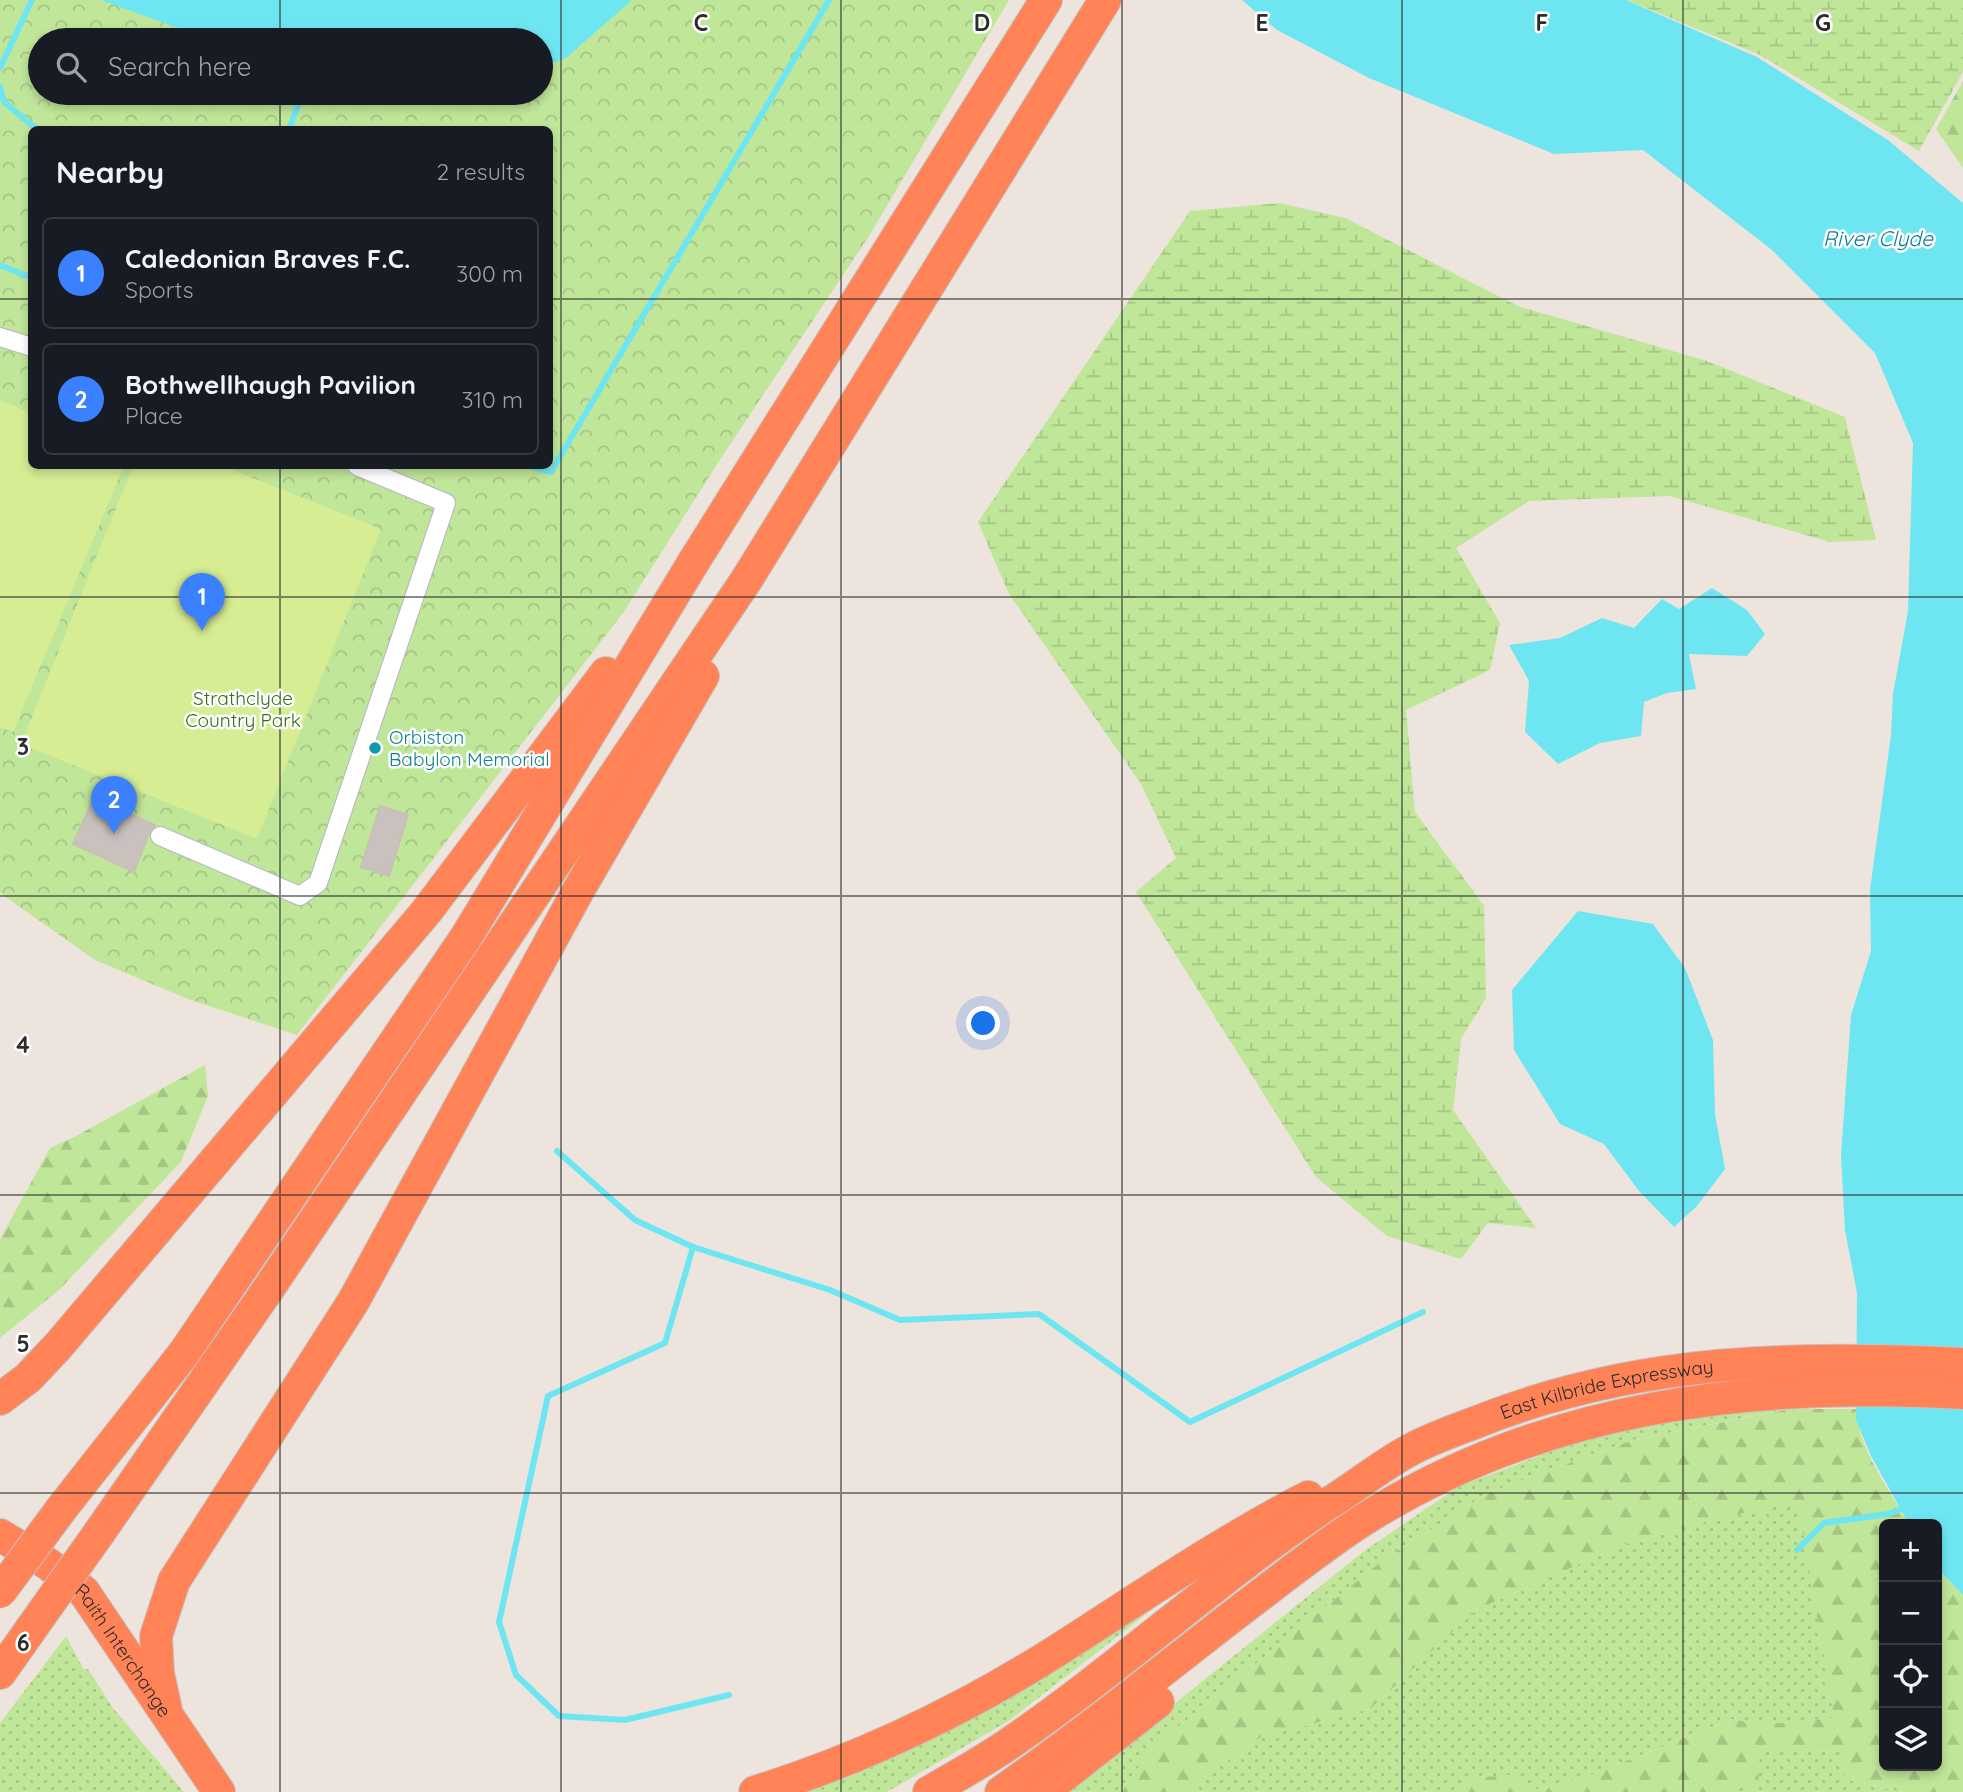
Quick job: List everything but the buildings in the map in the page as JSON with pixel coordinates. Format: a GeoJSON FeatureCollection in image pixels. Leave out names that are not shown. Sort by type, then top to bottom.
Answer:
{"type":"FeatureCollection","features":[{"type":"Feature","properties":{"kind":"highway"},"geometry":{"type":"LineString","coordinates":[[0,1592],[62,1508],[184,1353],[466,937],[696,558],[1046,0]]}},
{"type":"Feature","properties":{"kind":"highway"},"geometry":{"type":"LineString","coordinates":[[0,1673],[285,1265],[747,579],[1105,0]]}},
{"type":"Feature","properties":{"kind":"highway"},"geometry":{"type":"LineString","coordinates":[[0,1399],[28,1378],[120,1277],[417,923],[696,558]]}},
{"type":"Feature","properties":{"kind":"highway"},"geometry":{"type":"LineString","coordinates":[[166,1710],[158,1673],[156,1636],[174,1581],[353,1303],[578,891],[693,697],[747,579]]}},
{"type":"Feature","properties":{"kind":"highway","name":"East Kilbride Expressway"},"geometry":{"type":"LineString","coordinates":[[1360,1522],[1453,1471],[1551,1434],[1785,1376],[1963,1364]]}},
{"type":"Feature","properties":{"kind":"highway","name":"East Kilbride Expressway"},"geometry":{"type":"LineString","coordinates":[[929,1792],[1012,1742],[1055,1711],[1284,1533],[1411,1450],[1520,1405],[1605,1382],[1698,1366],[1963,1393]]}},
{"type":"Feature","properties":{"kind":"highway"},"geometry":{"type":"LineString","coordinates":[[755,1792],[847,1759],[937,1717],[1058,1650],[1146,1590],[1263,1520],[1411,1450]]}},
{"type":"Feature","properties":{"kind":"highway"},"geometry":{"type":"LineString","coordinates":[[1001,1792],[1360,1522]]}},
{"type":"Feature","properties":{"kind":"highway"},"geometry":{"type":"LineString","coordinates":[[1043,1792],[1307,1580],[1360,1522]]}},
{"type":"Feature","properties":{"kind":"highway","name":"Raith Interchange"},"geometry":{"type":"LineString","coordinates":[[0,1535],[48,1564],[84,1592],[213,1780],[232,1792]]}},
{"type":"Feature","properties":{"kind":"street"},"geometry":{"type":"LineString","coordinates":[[0,337],[28,346]]}},
{"type":"Feature","properties":{"kind":"street"},"geometry":{"type":"LineString","coordinates":[[160,836],[300,896],[318,883],[446,503],[365,469]]}},
{"type":"Feature","properties":{"kind":"green space","name":"Strathclyde Country Park"},"geometry":{"type":"Polygon","coordinates":[[[0,0],[1009,0],[869,236],[721,458],[623,613],[297,1035],[188,999],[95,960],[0,893],[0,0]]]}},
{"type":"Feature","properties":{"kind":"green space"},"geometry":{"type":"Polygon","coordinates":[[[1627,0],[1963,0],[1963,72],[1919,151],[1760,55],[1627,0]]]}},
{"type":"Feature","properties":{"kind":"green space"},"geometry":{"type":"Polygon","coordinates":[[[1963,81],[1963,168],[1936,129],[1963,81]]]}},
{"type":"Feature","properties":{"kind":"green space"},"geometry":{"type":"Polygon","coordinates":[[[1279,203],[1345,218],[1518,306],[1707,361],[1845,417],[1876,540],[1830,542],[1670,496],[1529,501],[1456,548],[1500,623],[1490,670],[1406,710],[1415,812],[1484,906],[1486,998],[1461,1039],[1453,1110],[1536,1228],[1488,1223],[1461,1259],[1387,1236],[1316,1177],[1136,892],[1176,858],[1141,784],[1009,594],[978,522],[1190,211],[1279,203]]]}},
{"type":"Feature","properties":{"kind":"green space"},"geometry":{"type":"Polygon","coordinates":[[[0,400],[28,412],[28,469],[123,469],[13,732],[0,727],[0,400]]]}},
{"type":"Feature","properties":{"kind":"green space"},"geometry":{"type":"Polygon","coordinates":[[[132,469],[231,469],[381,529],[257,839],[21,744],[132,469]]]}},
{"type":"Feature","properties":{"kind":"green space"},"geometry":{"type":"Polygon","coordinates":[[[205,1065],[208,1096],[181,1162],[59,1290],[0,1338],[0,1239],[50,1148],[205,1065]]]}},
{"type":"Feature","properties":{"kind":"green space"},"geometry":{"type":"Polygon","coordinates":[[[1790,1409],[1856,1409],[1862,1439],[1906,1519],[1879,1519],[1879,1771],[1942,1771],[1942,1573],[1963,1595],[1963,1792],[1902,1792],[1845,1779],[1840,1752],[1760,1750],[1758,1789],[1732,1792],[1452,1792],[1478,1778],[1517,1774],[1539,1791],[1591,1775],[1733,1719],[1760,1725],[1834,1718],[1798,1502],[1719,1518],[1622,1545],[1476,1610],[1370,1709],[1261,1737],[1184,1792],[1121,1792],[1151,1749],[1383,1560],[1488,1493],[1633,1440],[1790,1409]]]}},
{"type":"Feature","properties":{"kind":"green space"},"geometry":{"type":"Polygon","coordinates":[[[1783,1410],[1633,1440],[1488,1493],[1383,1560],[1151,1749],[1121,1792],[1065,1792],[1364,1551],[1458,1487],[1573,1443],[1640,1424],[1714,1411],[1783,1410]]]}},
{"type":"Feature","properties":{"kind":"green space"},"geometry":{"type":"Polygon","coordinates":[[[1798,1502],[1835,1718],[1760,1725],[1733,1719],[1591,1775],[1539,1791],[1478,1778],[1452,1792],[1184,1792],[1261,1737],[1370,1709],[1476,1610],[1622,1545],[1719,1518],[1798,1502]]]}},
{"type":"Feature","properties":{"kind":"green space"},"geometry":{"type":"Polygon","coordinates":[[[1158,1605],[1010,1720],[887,1792],[801,1792],[896,1756],[1039,1680],[1158,1605]]]}},
{"type":"Feature","properties":{"kind":"green space"},"geometry":{"type":"Polygon","coordinates":[[[66,1636],[84,1670],[88,1669],[113,1708],[184,1792],[0,1792],[0,1723],[66,1636]]]}},
{"type":"Feature","properties":{"kind":"green space"},"geometry":{"type":"Polygon","coordinates":[[[1759,1750],[1840,1752],[1845,1779],[1902,1792],[1732,1792],[1758,1789],[1759,1750]]]}},
{"type":"Feature","properties":{"kind":"water"},"geometry":{"type":"Polygon","coordinates":[[[101,0],[632,0],[566,58],[553,63],[553,28],[178,28],[101,0]]]}},
{"type":"Feature","properties":{"kind":"water","name":"River Clyde"},"geometry":{"type":"Polygon","coordinates":[[[1242,0],[1626,0],[1757,57],[1888,140],[1963,203],[1963,1595],[1942,1573],[1942,1519],[1906,1519],[1871,1456],[1856,1420],[1857,1293],[1845,1230],[1841,1155],[1851,1015],[1871,951],[1870,890],[1891,735],[1893,694],[1908,611],[1913,443],[1875,353],[1772,250],[1643,150],[1554,154],[1369,78],[1277,30],[1242,0]]]}},
{"type":"Feature","properties":{"kind":"water"},"geometry":{"type":"Polygon","coordinates":[[[1712,588],[1747,610],[1765,634],[1747,656],[1689,654],[1696,689],[1667,693],[1644,702],[1641,736],[1600,743],[1558,764],[1525,732],[1529,681],[1509,645],[1560,638],[1602,618],[1634,628],[1662,599],[1679,609],[1712,588]]]}},
{"type":"Feature","properties":{"kind":"water"},"geometry":{"type":"Polygon","coordinates":[[[1578,911],[1653,924],[1685,968],[1713,1040],[1715,1114],[1725,1169],[1697,1206],[1674,1227],[1639,1191],[1604,1144],[1560,1124],[1514,1050],[1512,990],[1578,911]]]}},
{"type":"Feature","properties":{"kind":"waterway"},"geometry":{"type":"LineString","coordinates":[[0,68],[32,0]]}},
{"type":"Feature","properties":{"kind":"waterway"},"geometry":{"type":"LineString","coordinates":[[553,469],[829,0]]}},
{"type":"Feature","properties":{"kind":"waterway"},"geometry":{"type":"LineString","coordinates":[[0,87],[4,102],[33,126]]}},
{"type":"Feature","properties":{"kind":"waterway"},"geometry":{"type":"LineString","coordinates":[[290,126],[298,105]]}},
{"type":"Feature","properties":{"kind":"waterway"},"geometry":{"type":"LineString","coordinates":[[0,265],[28,276]]}},
{"type":"Feature","properties":{"kind":"waterway"},"geometry":{"type":"LineString","coordinates":[[540,469],[551,472],[553,469]]}},
{"type":"Feature","properties":{"kind":"waterway"},"geometry":{"type":"LineString","coordinates":[[557,1151],[635,1220],[693,1247],[830,1290],[900,1320],[1039,1314],[1190,1422],[1423,1312]]}},
{"type":"Feature","properties":{"kind":"waterway"},"geometry":{"type":"LineString","coordinates":[[693,1247],[665,1343],[548,1396],[499,1622],[516,1675],[559,1716],[625,1720],[729,1695]]}},
{"type":"Feature","properties":{"kind":"waterway"},"geometry":{"type":"LineString","coordinates":[[1797,1550],[1824,1523],[1888,1514],[1907,1507]]}},
{"type":"Feature","properties":{"kind":"place","name":"Caledonian Braves F.C."},"geometry":{"type":"Point","coordinates":[202,631]}},
{"type":"Feature","properties":{"kind":"place","name":"Orbiston Babylon Memorial"},"geometry":{"type":"Point","coordinates":[375,748]}},
{"type":"Feature","properties":{"kind":"place","name":"Bothwellhaugh Pavilion"},"geometry":{"type":"Point","coordinates":[114,834]}}]}
